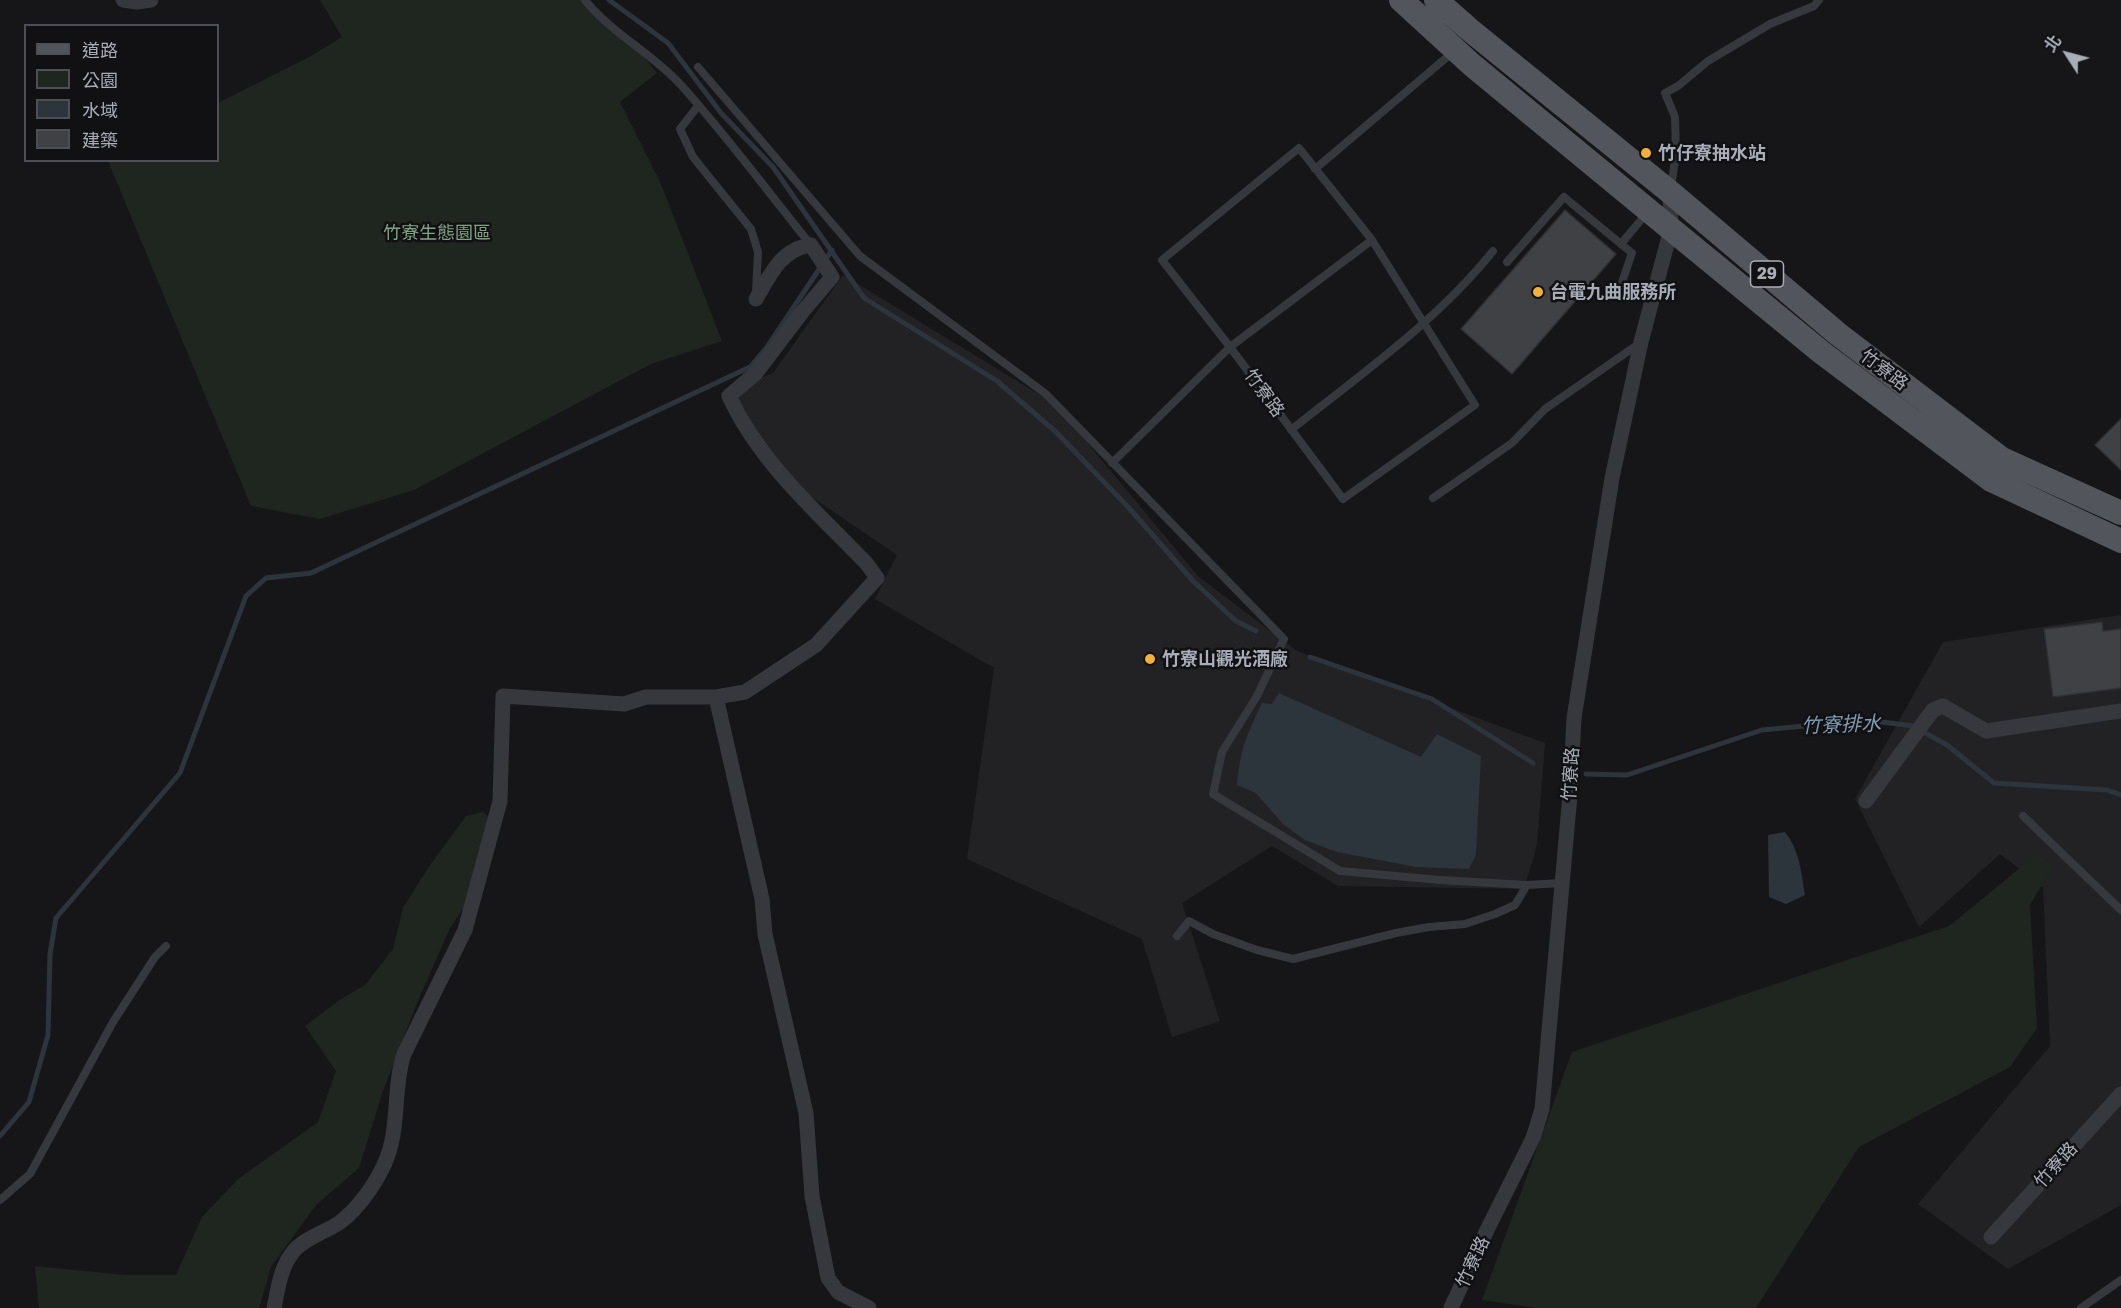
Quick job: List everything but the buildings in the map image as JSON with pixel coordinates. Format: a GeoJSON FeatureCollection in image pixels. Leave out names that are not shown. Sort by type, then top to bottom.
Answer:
{"type":"FeatureCollection","features":[{"type":"Feature","properties":{"kind":"main road","name":"竹寮路"},"geometry":{"type":"LineString","coordinates":[[1401,0],[1463,40],[1670,192],[1838,334],[2002,459],[2121,513]]}},
{"type":"Feature","properties":{"kind":"main road","name":"竹寮路"},"geometry":{"type":"LineString","coordinates":[[1436,0],[1463,40],[1648,210],[1821,352],[1991,480],[2121,541]]}},
{"type":"Feature","properties":{"kind":"street"},"geometry":{"type":"LineString","coordinates":[[123,0],[137,3],[151,0]]}},
{"type":"Feature","properties":{"kind":"street","name":"竹寮路"},"geometry":{"type":"LineString","coordinates":[[1451,1308],[1533,1138],[1542,1108],[1570,795],[1574,718],[1612,478],[1641,342],[1671,229],[1670,192]]}},
{"type":"Feature","properties":{"kind":"street"},"geometry":{"type":"LineString","coordinates":[[274,1308],[283,1267],[294,1250],[340,1222],[363,1199],[390,1150],[397,1112],[398,1072],[404,1054],[465,930],[500,801],[503,696],[624,704],[646,697],[717,698],[745,692],[816,645],[877,578],[867,564],[775,468],[750,435],[729,396],[756,373],[832,277],[811,245],[798,247],[777,264],[756,299]]}},
{"type":"Feature","properties":{"kind":"street"},"geometry":{"type":"LineString","coordinates":[[717,698],[762,899],[765,934],[806,1113],[812,1196],[828,1278],[838,1292],[869,1308]]}},
{"type":"Feature","properties":{"kind":"street"},"geometry":{"type":"LineString","coordinates":[[1866,801],[1933,710],[1943,706],[1986,731],[2121,711]]}},
{"type":"Feature","properties":{"kind":"street","name":"竹寮路"},"geometry":{"type":"LineString","coordinates":[[1991,1237],[2121,1094]]}},
{"type":"Feature","properties":{"kind":"lane"},"geometry":{"type":"LineString","coordinates":[[585,0],[598,16],[680,83],[811,245]]}},
{"type":"Feature","properties":{"kind":"lane"},"geometry":{"type":"LineString","coordinates":[[1670,192],[1676,153],[1675,117],[1665,93],[1770,24],[1814,6],[1819,0]]}},
{"type":"Feature","properties":{"kind":"lane"},"geometry":{"type":"LineString","coordinates":[[1315,169],[1463,40]]}},
{"type":"Feature","properties":{"kind":"lane"},"geometry":{"type":"LineString","coordinates":[[698,67],[860,256],[1046,394],[1284,639],[1257,696],[1222,752],[1213,794],[1340,871],[1527,885],[1561,883]]}},
{"type":"Feature","properties":{"kind":"lane"},"geometry":{"type":"LineString","coordinates":[[698,106],[680,129],[693,157],[751,229],[758,252],[756,299]]}},
{"type":"Feature","properties":{"kind":"lane","name":"竹寮路"},"geometry":{"type":"LineString","coordinates":[[1299,148],[1315,169],[1372,240],[1474,405],[1343,499],[1162,260],[1299,148]]}},
{"type":"Feature","properties":{"kind":"lane"},"geometry":{"type":"LineString","coordinates":[[1507,262],[1564,197],[1632,253],[1617,297]]}},
{"type":"Feature","properties":{"kind":"lane"},"geometry":{"type":"LineString","coordinates":[[1621,244],[1648,210]]}},
{"type":"Feature","properties":{"kind":"lane"},"geometry":{"type":"LineString","coordinates":[[1112,463],[1230,347],[1372,240]]}},
{"type":"Feature","properties":{"kind":"lane"},"geometry":{"type":"LineString","coordinates":[[1291,430],[1424,323],[1472,277],[1493,251]]}},
{"type":"Feature","properties":{"kind":"lane"},"geometry":{"type":"LineString","coordinates":[[1433,498],[1512,443],[1545,409],[1641,342]]}},
{"type":"Feature","properties":{"kind":"lane"},"geometry":{"type":"LineString","coordinates":[[2023,816],[2121,910]]}},
{"type":"Feature","properties":{"kind":"lane"},"geometry":{"type":"LineString","coordinates":[[1177,936],[1188,921],[1214,934],[1257,950],[1293,959],[1396,933],[1465,924],[1515,905],[1527,885]]}},
{"type":"Feature","properties":{"kind":"lane"},"geometry":{"type":"LineString","coordinates":[[0,1200],[30,1174],[113,1022],[154,957],[166,946]]}},
{"type":"Feature","properties":{"kind":"lane"},"geometry":{"type":"LineString","coordinates":[[2080,1308],[2091,1305],[2121,1280]]}},
{"type":"Feature","properties":{"kind":"shaded area","name":"竹寮山觀光酒廠"},"geometry":{"type":"Polygon","coordinates":[[[843,275],[1055,404],[1199,577],[1297,651],[1545,743],[1537,845],[1524,889],[1338,886],[1272,846],[1182,903],[1220,1021],[1172,1037],[1142,939],[967,859],[994,668],[875,599],[897,555],[785,479],[732,389],[773,373],[843,275]]]}},
{"type":"Feature","properties":{"kind":"shaded area"},"geometry":{"type":"Polygon","coordinates":[[[2121,615],[2121,1205],[2008,1269],[1918,1204],[2050,1046],[2043,887],[2000,854],[1919,927],[1855,799],[1943,642],[2121,615]]]}},
{"type":"Feature","properties":{"kind":"green space","name":"竹寮生態園區"},"geometry":{"type":"Polygon","coordinates":[[[320,0],[585,0],[632,42],[657,73],[620,102],[661,184],[722,341],[651,364],[414,490],[320,519],[251,506],[108,162],[219,162],[219,102],[311,56],[342,37],[320,0]]]}},
{"type":"Feature","properties":{"kind":"green space"},"geometry":{"type":"Polygon","coordinates":[[[483,812],[495,822],[484,876],[449,930],[415,1008],[382,1094],[359,1168],[316,1205],[271,1267],[259,1308],[39,1308],[35,1266],[125,1275],[176,1275],[202,1217],[238,1179],[318,1122],[336,1071],[305,1026],[341,999],[365,985],[393,949],[403,908],[428,868],[466,816],[483,812]]]}},
{"type":"Feature","properties":{"kind":"green space"},"geometry":{"type":"Polygon","coordinates":[[[2036,855],[2053,866],[2030,905],[2037,1028],[2010,1067],[1859,1147],[1756,1308],[1537,1308],[1482,1300],[1572,1052],[1949,926],[2036,855]]]}},
{"type":"Feature","properties":{"kind":"water"},"geometry":{"type":"Polygon","coordinates":[[[1279,693],[1421,757],[1437,734],[1481,756],[1476,854],[1469,869],[1416,867],[1337,852],[1305,840],[1283,824],[1256,793],[1237,785],[1242,752],[1262,703],[1272,704],[1279,693]]]}},
{"type":"Feature","properties":{"kind":"water"},"geometry":{"type":"Polygon","coordinates":[[[1785,832],[1797,854],[1805,895],[1786,904],[1769,897],[1768,835],[1785,832]]]}},
{"type":"Feature","properties":{"kind":"waterway"},"geometry":{"type":"LineString","coordinates":[[609,0],[668,43],[721,113],[773,167],[864,298],[997,381],[1056,432],[1129,508],[1193,581],[1236,621],[1256,631]]}},
{"type":"Feature","properties":{"kind":"waterway"},"geometry":{"type":"LineString","coordinates":[[0,1136],[29,1102],[48,1035],[50,954],[56,918],[180,773],[246,596],[266,578],[311,573],[750,367],[767,347],[832,250]]}},
{"type":"Feature","properties":{"kind":"waterway"},"geometry":{"type":"LineString","coordinates":[[1310,657],[1432,699],[1533,763]]}},
{"type":"Feature","properties":{"kind":"waterway","name":"竹寮排水"},"geometry":{"type":"LineString","coordinates":[[1586,774],[1627,775],[1762,730],[1867,720],[1913,726],[1947,745],[1994,783],[2107,790],[2121,795]]}},
{"type":"Feature","properties":{"kind":"place","name":"竹仔寮抽水站"},"geometry":{"type":"Point","coordinates":[1646,153]}},
{"type":"Feature","properties":{"kind":"place","name":"台電九曲服務所"},"geometry":{"type":"Point","coordinates":[1538,292]}},
{"type":"Feature","properties":{"kind":"place","name":"竹寮山觀光酒廠"},"geometry":{"type":"Point","coordinates":[1150,659]}}]}
